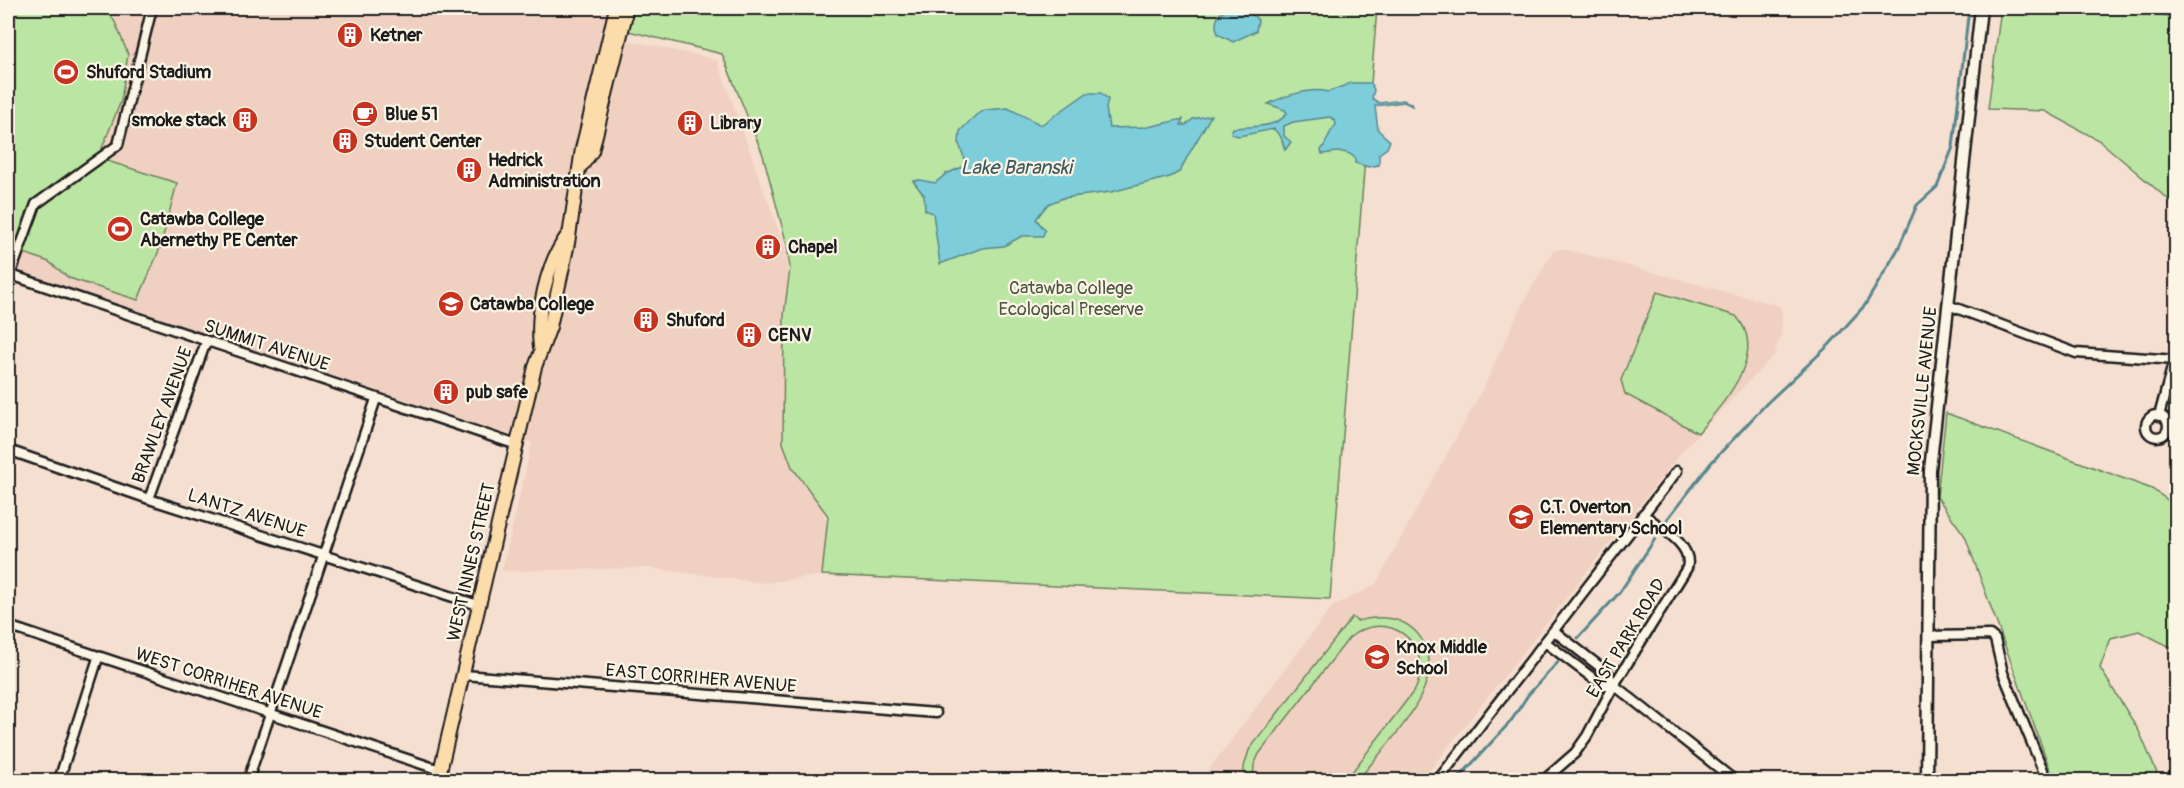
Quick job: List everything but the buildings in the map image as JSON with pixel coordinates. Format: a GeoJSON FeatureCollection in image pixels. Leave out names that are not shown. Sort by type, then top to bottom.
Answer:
{"type":"FeatureCollection","features":[{"type":"Feature","properties":{"kind":"main road","name":"WEST INNES STREET"},"geometry":{"type":"LineString","coordinates":[[439,775],[540,352],[550,327],[568,243],[567,236],[582,165],[582,149],[616,8]]}},
{"type":"Feature","properties":{"kind":"main road","name":"WEST INNES STREET"},"geometry":{"type":"LineString","coordinates":[[582,165],[592,151],[625,18],[625,8]]}},
{"type":"Feature","properties":{"kind":"street"},"geometry":{"type":"LineString","coordinates":[[8,277],[36,204],[118,145],[152,8]]}},
{"type":"Feature","properties":{"kind":"street","name":"MOCKSVILLE AVENUE"},"geometry":{"type":"LineString","coordinates":[[1927,780],[1930,470],[1981,8]]}},
{"type":"Feature","properties":{"kind":"street","name":"SUMMIT AVENUE"},"geometry":{"type":"LineString","coordinates":[[8,277],[517,446]]}},
{"type":"Feature","properties":{"kind":"street"},"geometry":{"type":"LineString","coordinates":[[1948,305],[2076,353],[2175,360],[2159,416]]}},
{"type":"Feature","properties":{"kind":"street","name":"BRAWLEY AVENUE"},"geometry":{"type":"LineString","coordinates":[[149,499],[206,342]]}},
{"type":"Feature","properties":{"kind":"street"},"geometry":{"type":"LineString","coordinates":[[248,780],[376,399]]}},
{"type":"Feature","properties":{"kind":"street","name":"LANTZ AVENUE"},"geometry":{"type":"LineString","coordinates":[[8,450],[149,499],[478,605]]}},
{"type":"Feature","properties":{"kind":"street"},"geometry":{"type":"LineString","coordinates":[[1438,780],[1677,471]]}},
{"type":"Feature","properties":{"kind":"street","name":"EAST PARK ROAD"},"geometry":{"type":"LineString","coordinates":[[1544,780],[1575,753],[1587,736],[1614,685],[1689,563],[1685,548],[1643,514]]}},
{"type":"Feature","properties":{"kind":"street","name":"WEST CORRIHER AVENUE"},"geometry":{"type":"LineString","coordinates":[[8,626],[271,714],[439,775]]}},
{"type":"Feature","properties":{"kind":"street"},"geometry":{"type":"LineString","coordinates":[[1554,631],[1608,673],[1614,685],[1734,780]]}},
{"type":"Feature","properties":{"kind":"street"},"geometry":{"type":"LineString","coordinates":[[1928,636],[1990,635],[1995,639],[2003,673],[2047,780]]}},
{"type":"Feature","properties":{"kind":"street"},"geometry":{"type":"LineString","coordinates":[[1545,642],[1602,685],[1614,685]]}},
{"type":"Feature","properties":{"kind":"street"},"geometry":{"type":"LineString","coordinates":[[59,780],[98,658]]}},
{"type":"Feature","properties":{"kind":"street","name":"EAST CORRIHER AVENUE"},"geometry":{"type":"LineString","coordinates":[[464,675],[936,713]]}},
{"type":"Feature","properties":{"kind":"shaded area","name":"Catawba College"},"geometry":{"type":"Polygon","coordinates":[[[8,8],[612,8],[600,34],[717,60],[788,257],[783,399],[792,467],[821,506],[828,528],[822,575],[764,583],[650,568],[502,571],[532,443],[8,267],[8,8]]]}},
{"type":"Feature","properties":{"kind":"shaded area","name":"C.T. Overton Elementary School"},"geometry":{"type":"Polygon","coordinates":[[[1564,249],[1780,306],[1781,334],[1774,355],[1684,449],[1422,780],[1201,780],[1333,606],[1375,585],[1483,389],[1521,307],[1553,251],[1564,249]]]}},
{"type":"Feature","properties":{"kind":"green space"},"geometry":{"type":"Polygon","coordinates":[[[8,8],[106,8],[115,22],[128,54],[121,101],[98,158],[177,183],[160,248],[138,300],[69,278],[49,262],[8,247],[8,8]]]}},
{"type":"Feature","properties":{"kind":"green space","name":"Catawba College Ecological Preserve"},"geometry":{"type":"Polygon","coordinates":[[[628,8],[1377,8],[1330,599],[822,575],[828,516],[792,467],[783,443],[784,315],[790,268],[787,245],[763,155],[722,54],[624,30],[628,8]]]}},
{"type":"Feature","properties":{"kind":"green space"},"geometry":{"type":"Polygon","coordinates":[[[2001,8],[2120,8],[2176,17],[2176,206],[2100,141],[2045,111],[1988,109],[2001,8]]]}},
{"type":"Feature","properties":{"kind":"green space"},"geometry":{"type":"Polygon","coordinates":[[[1657,292],[1736,316],[1745,331],[1748,346],[1746,362],[1739,378],[1698,433],[1625,394],[1621,380],[1657,292]]]}},
{"type":"Feature","properties":{"kind":"green space"},"geometry":{"type":"Polygon","coordinates":[[[1946,413],[2152,489],[2176,506],[2176,650],[2139,631],[2111,638],[2100,668],[2139,731],[2160,780],[2054,780],[1965,536],[1937,497],[1946,413]]]}},
{"type":"Feature","properties":{"kind":"green space"},"geometry":{"type":"Polygon","coordinates":[[[1352,617],[1357,621],[1372,618],[1394,619],[1414,630],[1426,648],[1429,667],[1424,688],[1414,708],[1400,729],[1358,780],[1346,780],[1416,688],[1420,671],[1419,656],[1413,644],[1404,634],[1391,628],[1378,626],[1363,629],[1349,638],[1259,754],[1254,765],[1253,780],[1244,780],[1244,767],[1249,750],[1352,617]]]}},
{"type":"Feature","properties":{"kind":"water"},"geometry":{"type":"Polygon","coordinates":[[[1231,8],[1246,8],[1258,20],[1256,31],[1233,42],[1218,34],[1216,25],[1220,14],[1231,8]]]}},
{"type":"Feature","properties":{"kind":"water"},"geometry":{"type":"Polygon","coordinates":[[[2120,8],[2176,8],[2176,17],[2120,8]]]}},
{"type":"Feature","properties":{"kind":"water"},"geometry":{"type":"Polygon","coordinates":[[[1351,83],[1371,83],[1374,90],[1372,98],[1379,103],[1403,100],[1411,103],[1412,106],[1404,102],[1375,106],[1378,130],[1390,141],[1387,148],[1379,154],[1379,165],[1368,167],[1355,163],[1355,158],[1343,152],[1322,154],[1321,150],[1336,125],[1335,120],[1330,117],[1293,122],[1284,126],[1284,136],[1291,142],[1285,150],[1281,137],[1274,129],[1239,136],[1231,134],[1233,128],[1262,126],[1277,122],[1287,113],[1285,110],[1268,104],[1274,101],[1306,91],[1328,92],[1351,83]]]}},
{"type":"Feature","properties":{"kind":"water","name":"Lake Baranski"},"geometry":{"type":"Polygon","coordinates":[[[1087,93],[1101,93],[1108,99],[1106,108],[1109,128],[1148,127],[1183,119],[1181,125],[1186,125],[1193,119],[1211,115],[1181,171],[1170,177],[1111,192],[1063,198],[1048,204],[1036,219],[1045,230],[1043,236],[1022,236],[1004,246],[982,248],[940,264],[933,213],[925,210],[924,195],[913,181],[935,183],[946,174],[967,165],[959,144],[960,131],[976,115],[985,110],[1008,108],[1041,125],[1087,93]]]}},
{"type":"Feature","properties":{"kind":"waterway"},"geometry":{"type":"LineString","coordinates":[[1666,521],[1711,463],[1767,403],[1829,345],[1865,305],[1898,249],[1917,205],[1937,187],[1953,147],[1969,8]]}},
{"type":"Feature","properties":{"kind":"waterway"},"geometry":{"type":"LineString","coordinates":[[1578,638],[1620,592],[1655,539]]}},
{"type":"Feature","properties":{"kind":"waterway"},"geometry":{"type":"LineString","coordinates":[[1457,780],[1511,721],[1528,695],[1558,662]]}},
{"type":"Feature","properties":{"kind":"place","name":"Ketner"},"geometry":{"type":"Point","coordinates":[350,35]}},
{"type":"Feature","properties":{"kind":"place","name":"Shuford Stadium"},"geometry":{"type":"Point","coordinates":[66,72]}},
{"type":"Feature","properties":{"kind":"place","name":"Blue 51"},"geometry":{"type":"Point","coordinates":[365,114]}},
{"type":"Feature","properties":{"kind":"place","name":"smoke stack"},"geometry":{"type":"Point","coordinates":[245,120]}},
{"type":"Feature","properties":{"kind":"place","name":"Library"},"geometry":{"type":"Point","coordinates":[690,123]}},
{"type":"Feature","properties":{"kind":"place","name":"Student Center"},"geometry":{"type":"Point","coordinates":[345,141]}},
{"type":"Feature","properties":{"kind":"place","name":"Hedrick Administration"},"geometry":{"type":"Point","coordinates":[469,170]}},
{"type":"Feature","properties":{"kind":"place","name":"Catawba College Abernethy PE Center"},"geometry":{"type":"Point","coordinates":[120,229]}},
{"type":"Feature","properties":{"kind":"place","name":"Chapel"},"geometry":{"type":"Point","coordinates":[768,247]}},
{"type":"Feature","properties":{"kind":"place","name":"Catawba College"},"geometry":{"type":"Point","coordinates":[451,304]}},
{"type":"Feature","properties":{"kind":"place","name":"Shuford"},"geometry":{"type":"Point","coordinates":[646,320]}},
{"type":"Feature","properties":{"kind":"place","name":"CENV"},"geometry":{"type":"Point","coordinates":[749,335]}},
{"type":"Feature","properties":{"kind":"place","name":"pub safe"},"geometry":{"type":"Point","coordinates":[446,392]}},
{"type":"Feature","properties":{"kind":"place","name":"C.T. Overton Elementary School"},"geometry":{"type":"Point","coordinates":[1521,517]}},
{"type":"Feature","properties":{"kind":"place","name":"Knox Middle School"},"geometry":{"type":"Point","coordinates":[1377,657]}}]}
